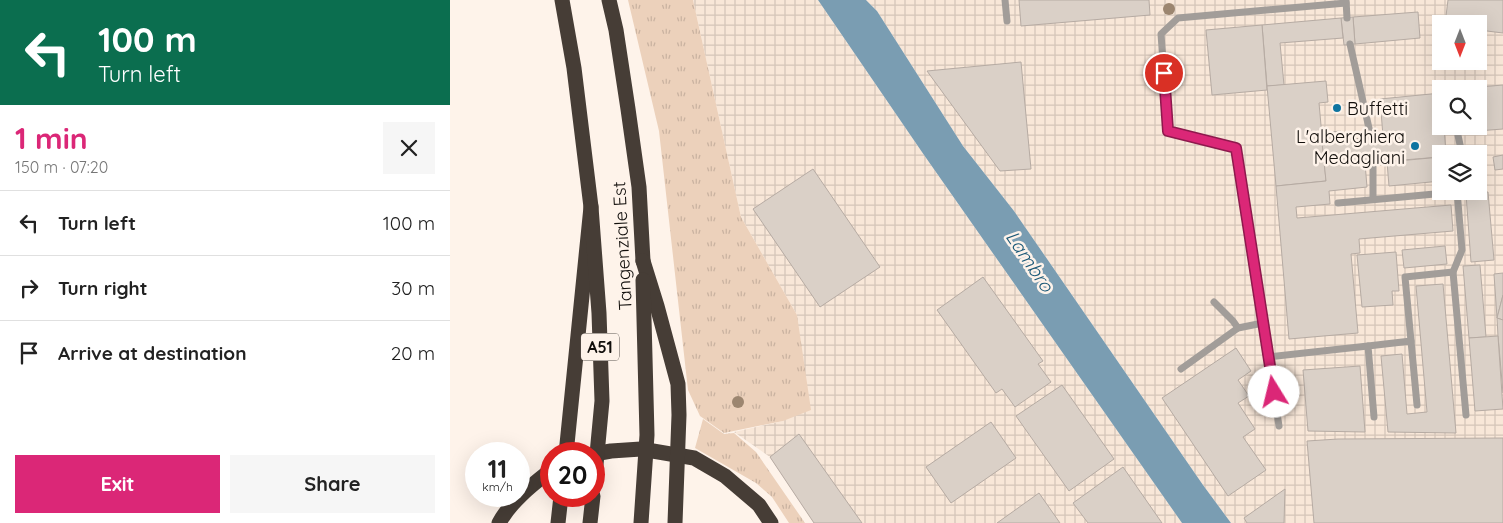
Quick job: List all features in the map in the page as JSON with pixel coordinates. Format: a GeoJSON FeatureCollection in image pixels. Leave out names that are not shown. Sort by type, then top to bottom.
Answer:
{"type":"FeatureCollection","features":[{"type":"Feature","properties":{"kind":"highway","name":"Tangenziale Est"},"geometry":{"type":"LineString","coordinates":[[562,0],[574,68],[591,208],[599,313],[602,401],[598,442]]}},
{"type":"Feature","properties":{"kind":"highway","name":"Tangenziale Est"},"geometry":{"type":"LineString","coordinates":[[608,0],[620,60],[638,178],[643,261],[647,435],[641,523]]}},
{"type":"Feature","properties":{"kind":"highway"},"geometry":{"type":"LineString","coordinates":[[567,442],[591,208]]}},
{"type":"Feature","properties":{"kind":"highway"},"geometry":{"type":"LineString","coordinates":[[643,261],[678,384],[679,415],[675,523]]}},
{"type":"Feature","properties":{"kind":"highway"},"geometry":{"type":"LineString","coordinates":[[605,452],[641,448],[694,458],[725,476],[759,505],[771,523]]}},
{"type":"Feature","properties":{"kind":"highway"},"geometry":{"type":"LineString","coordinates":[[498,523],[506,510],[540,479]]}},
{"type":"Feature","properties":{"kind":"highway"},"geometry":{"type":"LineString","coordinates":[[558,523],[560,507]]}},
{"type":"Feature","properties":{"kind":"highway"},"geometry":{"type":"LineString","coordinates":[[590,523],[592,507]]}},
{"type":"Feature","properties":{"kind":"lane"},"geometry":{"type":"LineString","coordinates":[[1005,0],[1007,21]]}},
{"type":"Feature","properties":{"kind":"lane"},"geometry":{"type":"LineString","coordinates":[[1279,426],[1236,148],[1168,131],[1161,34],[1178,18],[1346,1],[1348,18]]}},
{"type":"Feature","properties":{"kind":"lane"},"geometry":{"type":"LineString","coordinates":[[1350,44],[1371,137]]}},
{"type":"Feature","properties":{"kind":"lane"},"geometry":{"type":"LineString","coordinates":[[1373,163],[1373,200]]}},
{"type":"Feature","properties":{"kind":"lane"},"geometry":{"type":"LineString","coordinates":[[1338,203],[1432,194]]}},
{"type":"Feature","properties":{"kind":"lane"},"geometry":{"type":"LineString","coordinates":[[1458,200],[1462,250],[1454,272],[1466,415]]}},
{"type":"Feature","properties":{"kind":"lane"},"geometry":{"type":"LineString","coordinates":[[1416,405],[1405,277],[1454,272]]}},
{"type":"Feature","properties":{"kind":"lane"},"geometry":{"type":"LineString","coordinates":[[1214,302],[1233,320],[1238,328]]}},
{"type":"Feature","properties":{"kind":"lane"},"geometry":{"type":"LineString","coordinates":[[1181,368],[1238,328],[1263,323]]}},
{"type":"Feature","properties":{"kind":"lane"},"geometry":{"type":"LineString","coordinates":[[1268,357],[1411,341]]}},
{"type":"Feature","properties":{"kind":"lane"},"geometry":{"type":"LineString","coordinates":[[1368,346],[1374,416]]}},
{"type":"Feature","properties":{"kind":"shaded area"},"geometry":{"type":"Polygon","coordinates":[[[693,0],[818,0],[924,155],[1182,523],[814,523],[770,457],[734,432],[783,421],[797,315],[741,217],[693,0]]]}},
{"type":"Feature","properties":{"kind":"shaded area"},"geometry":{"type":"Polygon","coordinates":[[[866,0],[1503,0],[1503,523],[1231,523],[1014,211],[963,146],[877,11],[866,0]]]}},
{"type":"Feature","properties":{"kind":"green space"},"geometry":{"type":"Polygon","coordinates":[[[628,0],[693,0],[741,217],[797,315],[811,410],[783,421],[724,433],[700,416],[688,390],[659,131],[628,0]]]}},
{"type":"Feature","properties":{"kind":"green space"},"geometry":{"type":"Polygon","coordinates":[[[703,419],[724,434],[734,433],[756,452],[805,523],[789,523],[772,497],[756,483],[695,448],[703,419]]]}},
{"type":"Feature","properties":{"kind":"water","name":"Lambro"},"geometry":{"type":"Polygon","coordinates":[[[818,0],[866,0],[877,11],[963,146],[1014,211],[1231,523],[1182,523],[924,155],[818,0]]]}},
{"type":"Feature","properties":{"kind":"building"},"geometry":{"type":"Polygon","coordinates":[[[1019,0],[1149,0],[1150,15],[1021,26],[1019,0]]]}},
{"type":"Feature","properties":{"kind":"building"},"geometry":{"type":"Polygon","coordinates":[[[1448,0],[1503,0],[1503,33],[1488,31],[1488,15],[1446,15],[1448,0]]]}},
{"type":"Feature","properties":{"kind":"building"},"geometry":{"type":"Polygon","coordinates":[[[1418,12],[1420,38],[1355,44],[1353,17],[1418,12]]]}},
{"type":"Feature","properties":{"kind":"building"},"geometry":{"type":"Polygon","coordinates":[[[1353,17],[1355,44],[1344,45],[1341,18],[1353,17]]]}},
{"type":"Feature","properties":{"kind":"building"},"geometry":{"type":"Polygon","coordinates":[[[1341,18],[1343,38],[1280,43],[1284,85],[1267,86],[1262,25],[1341,18]]]}},
{"type":"Feature","properties":{"kind":"building"},"geometry":{"type":"Polygon","coordinates":[[[1262,25],[1267,90],[1212,95],[1206,30],[1262,25]]]}},
{"type":"Feature","properties":{"kind":"building"},"geometry":{"type":"Polygon","coordinates":[[[1021,62],[1031,169],[1000,171],[927,71],[1021,62]]]}},
{"type":"Feature","properties":{"kind":"building"},"geometry":{"type":"Polygon","coordinates":[[[1326,81],[1328,102],[1319,103],[1326,181],[1276,186],[1267,86],[1326,81]]]}},
{"type":"Feature","properties":{"kind":"building"},"geometry":{"type":"Polygon","coordinates":[[[1503,85],[1503,129],[1487,130],[1487,86],[1503,85]]]}},
{"type":"Feature","properties":{"kind":"building"},"geometry":{"type":"Polygon","coordinates":[[[1432,94],[1432,135],[1445,135],[1445,145],[1432,145],[1432,158],[1365,163],[1367,187],[1329,191],[1330,204],[1296,207],[1297,218],[1451,205],[1453,231],[1359,239],[1360,253],[1351,254],[1358,333],[1289,339],[1276,186],[1326,181],[1321,133],[1341,131],[1342,140],[1383,136],[1380,99],[1432,94]]]}},
{"type":"Feature","properties":{"kind":"building"},"geometry":{"type":"Polygon","coordinates":[[[1503,155],[1503,169],[1495,170],[1493,157],[1503,155]]]}},
{"type":"Feature","properties":{"kind":"building"},"geometry":{"type":"Polygon","coordinates":[[[1432,158],[1432,182],[1389,186],[1387,162],[1432,158]]]}},
{"type":"Feature","properties":{"kind":"building"},"geometry":{"type":"Polygon","coordinates":[[[813,169],[880,267],[820,307],[753,209],[813,169]]]}},
{"type":"Feature","properties":{"kind":"building"},"geometry":{"type":"Polygon","coordinates":[[[1487,192],[1494,260],[1471,262],[1466,200],[1487,200],[1487,192]]]}},
{"type":"Feature","properties":{"kind":"building"},"geometry":{"type":"Polygon","coordinates":[[[1445,246],[1447,264],[1404,268],[1402,250],[1445,246]]]}},
{"type":"Feature","properties":{"kind":"building"},"geometry":{"type":"Polygon","coordinates":[[[1396,252],[1399,291],[1392,291],[1393,305],[1362,307],[1357,255],[1396,252]]]}},
{"type":"Feature","properties":{"kind":"building"},"geometry":{"type":"Polygon","coordinates":[[[1480,265],[1486,337],[1469,338],[1463,266],[1480,265]]]}},
{"type":"Feature","properties":{"kind":"building"},"geometry":{"type":"Polygon","coordinates":[[[1503,273],[1503,295],[1497,318],[1494,274],[1503,273]]]}},
{"type":"Feature","properties":{"kind":"building"},"geometry":{"type":"Polygon","coordinates":[[[983,277],[1043,361],[1038,364],[1051,382],[1015,407],[1002,389],[996,393],[937,310],[983,277]]]}},
{"type":"Feature","properties":{"kind":"building"},"geometry":{"type":"Polygon","coordinates":[[[1443,284],[1456,433],[1388,432],[1381,356],[1402,354],[1407,414],[1427,412],[1416,286],[1443,284]]]}},
{"type":"Feature","properties":{"kind":"building"},"geometry":{"type":"Polygon","coordinates":[[[1503,295],[1503,320],[1497,318],[1503,295]]]}},
{"type":"Feature","properties":{"kind":"building"},"geometry":{"type":"Polygon","coordinates":[[[1497,318],[1503,320],[1503,393],[1498,336],[1497,318]]]}},
{"type":"Feature","properties":{"kind":"building"},"geometry":{"type":"Polygon","coordinates":[[[1498,336],[1503,409],[1475,411],[1469,338],[1498,336]]]}},
{"type":"Feature","properties":{"kind":"building"},"geometry":{"type":"Polygon","coordinates":[[[1236,348],[1251,371],[1238,380],[1249,396],[1238,403],[1255,429],[1243,437],[1266,470],[1228,496],[1162,398],[1236,348]]]}},
{"type":"Feature","properties":{"kind":"building"},"geometry":{"type":"Polygon","coordinates":[[[1360,366],[1365,432],[1308,431],[1303,370],[1360,366]]]}},
{"type":"Feature","properties":{"kind":"building"},"geometry":{"type":"Polygon","coordinates":[[[1062,385],[1114,459],[1069,491],[1016,416],[1062,385]]]}},
{"type":"Feature","properties":{"kind":"building"},"geometry":{"type":"Polygon","coordinates":[[[991,422],[1016,458],[951,503],[926,467],[991,422]]]}},
{"type":"Feature","properties":{"kind":"building"},"geometry":{"type":"Polygon","coordinates":[[[799,434],[862,523],[814,523],[770,457],[799,434]]]}},
{"type":"Feature","properties":{"kind":"building"},"geometry":{"type":"Polygon","coordinates":[[[1503,438],[1503,523],[1314,523],[1307,441],[1338,439],[1503,438]]]}},
{"type":"Feature","properties":{"kind":"building"},"geometry":{"type":"Polygon","coordinates":[[[1123,467],[1162,523],[1088,523],[1073,503],[1123,467]]]}},
{"type":"Feature","properties":{"kind":"building"},"geometry":{"type":"Polygon","coordinates":[[[1285,489],[1284,523],[1247,523],[1244,518],[1285,489]]]}},
{"type":"Feature","properties":{"kind":"building"},"geometry":{"type":"Polygon","coordinates":[[[1039,493],[1060,523],[997,523],[1039,493]]]}},
{"type":"Feature","properties":{"kind":"place","name":"Buffetti"},"geometry":{"type":"Point","coordinates":[1337,108]}},
{"type":"Feature","properties":{"kind":"place","name":"L'alberghiera Medagliani"},"geometry":{"type":"Point","coordinates":[1415,146]}},
{"type":"Feature","properties":{"kind":"route"},"geometry":{"type":"LineString","coordinates":[[1164,73],[1168,131],[1236,148],[1274,392]]}}]}
